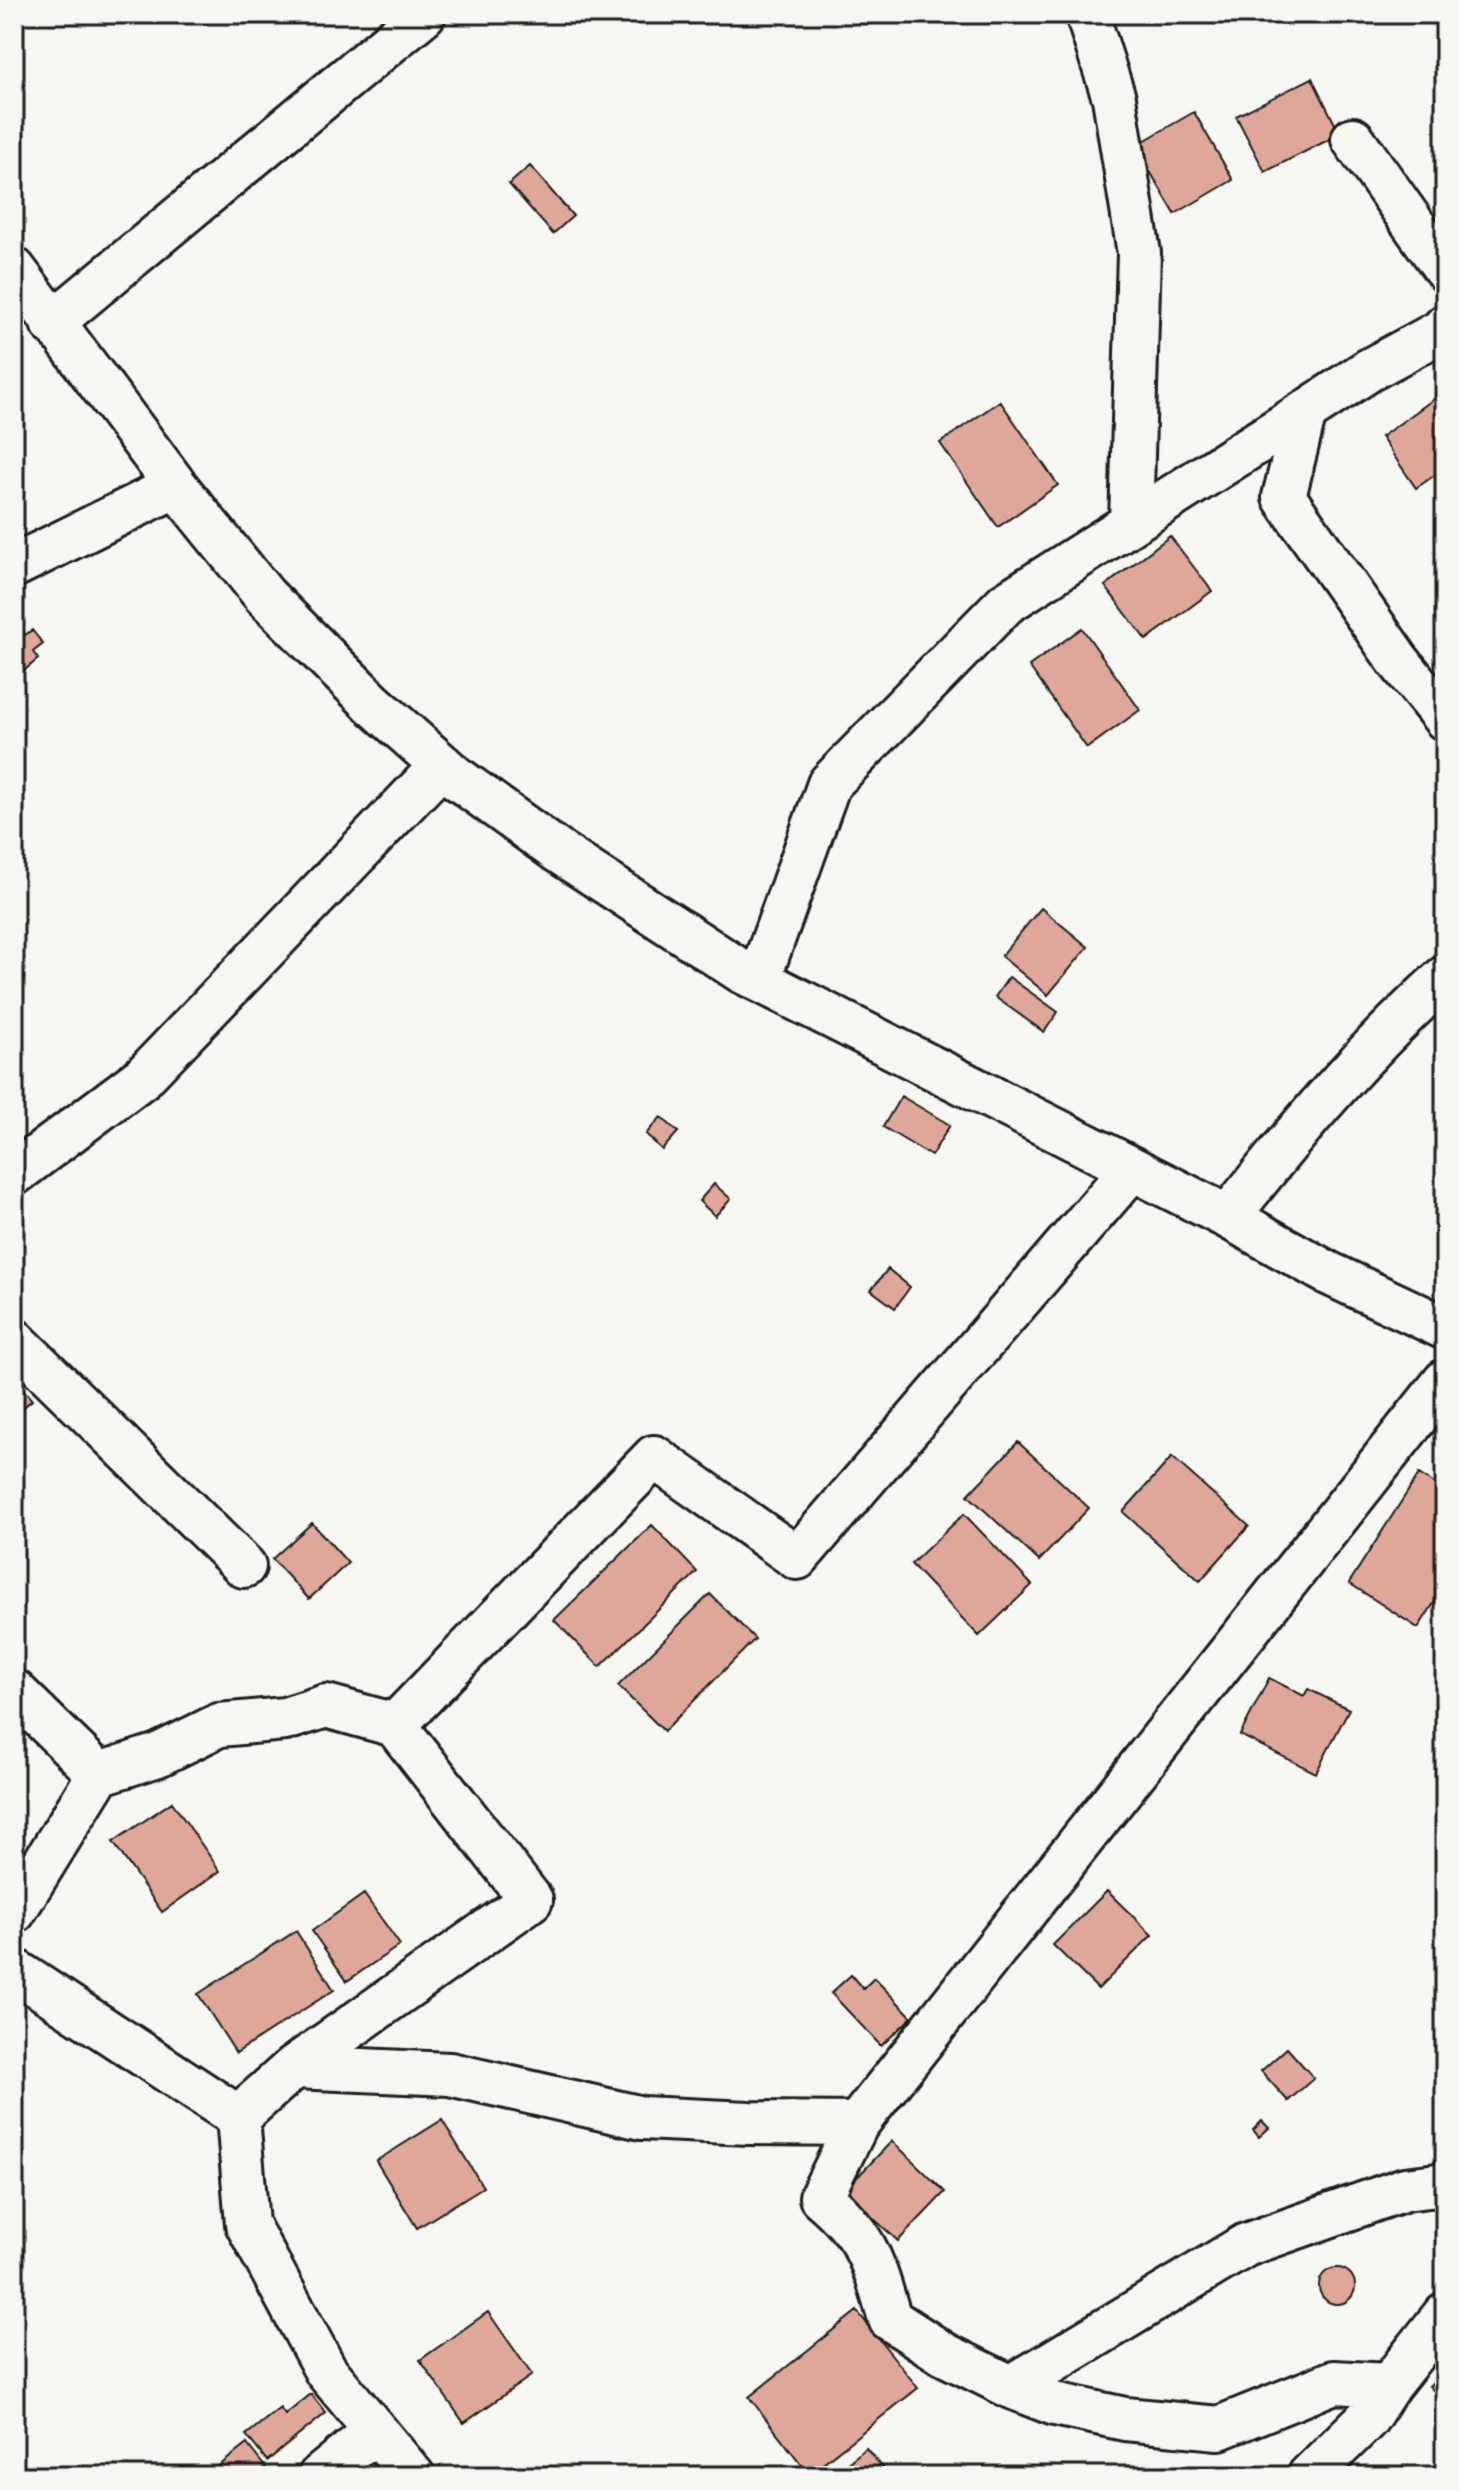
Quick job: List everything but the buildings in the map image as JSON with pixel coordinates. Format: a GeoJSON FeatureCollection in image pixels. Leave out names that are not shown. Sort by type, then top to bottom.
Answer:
{"type":"FeatureCollection","features":[{"type":"Feature","properties":{"kind":"street"},"geometry":{"type":"LineString","coordinates":[[52,323],[424,14]]}},
{"type":"Feature","properties":{"kind":"street"},"geometry":{"type":"LineString","coordinates":[[1087,14],[1114,98],[1139,253],[1131,523]]}},
{"type":"Feature","properties":{"kind":"street"},"geometry":{"type":"LineString","coordinates":[[1353,139],[1445,269]]}},
{"type":"Feature","properties":{"kind":"street"},"geometry":{"type":"LineString","coordinates":[[14,269],[176,486],[265,596],[372,703],[442,765],[559,852],[741,971],[1228,1217],[1328,1273],[1445,1328]]}},
{"type":"Feature","properties":{"kind":"street"},"geometry":{"type":"LineString","coordinates":[[759,979],[829,784],[1006,603],[1369,370],[1444,328]]}},
{"type":"Feature","properties":{"kind":"street"},"geometry":{"type":"LineString","coordinates":[[1305,412],[1284,497],[1397,659],[1445,719]]}},
{"type":"Feature","properties":{"kind":"street"},"geometry":{"type":"LineString","coordinates":[[14,566],[176,486]]}},
{"type":"Feature","properties":{"kind":"street"},"geometry":{"type":"LineString","coordinates":[[14,1174],[143,1077],[442,765]]}},
{"type":"Feature","properties":{"kind":"street"},"geometry":{"type":"LineString","coordinates":[[1228,1217],[1291,1137],[1355,1065],[1445,977]]}},
{"type":"Feature","properties":{"kind":"street"},"geometry":{"type":"LineString","coordinates":[[395,1725],[654,1457],[797,1558],[1131,1170]]}},
{"type":"Feature","properties":{"kind":"street"},"geometry":{"type":"LineString","coordinates":[[14,1340],[244,1566]]}},
{"type":"Feature","properties":{"kind":"street"},"geometry":{"type":"LineString","coordinates":[[1389,2385],[1334,2382],[1219,2428],[1125,2419],[1055,2404],[1011,2387],[944,2354],[890,2319],[873,2259],[849,2220],[821,2197],[857,2124],[1445,1381]]}},
{"type":"Feature","properties":{"kind":"street"},"geometry":{"type":"LineString","coordinates":[[14,1691],[99,1774]]}},
{"type":"Feature","properties":{"kind":"street"},"geometry":{"type":"LineString","coordinates":[[14,1912],[99,1774],[158,1755],[219,1725],[285,1719],[326,1706],[395,1725],[531,1900],[294,2067],[238,2117]]}},
{"type":"Feature","properties":{"kind":"street"},"geometry":{"type":"LineString","coordinates":[[14,1970],[238,2117]]}},
{"type":"Feature","properties":{"kind":"street"},"geometry":{"type":"LineString","coordinates":[[294,2067],[450,2074],[642,2118],[857,2124]]}},
{"type":"Feature","properties":{"kind":"street"},"geometry":{"type":"LineString","coordinates":[[238,2117],[247,2224],[326,2371],[413,2476]]}},
{"type":"Feature","properties":{"kind":"street"},"geometry":{"type":"LineString","coordinates":[[1011,2387],[1246,2245],[1405,2189],[1445,2184]]}},
{"type":"Feature","properties":{"kind":"street"},"geometry":{"type":"LineString","coordinates":[[1309,2476],[1367,2419],[1389,2385],[1445,2314]]}},
{"type":"Feature","properties":{"kind":"street"},"geometry":{"type":"LineString","coordinates":[[320,2476],[375,2431]]}}]}
